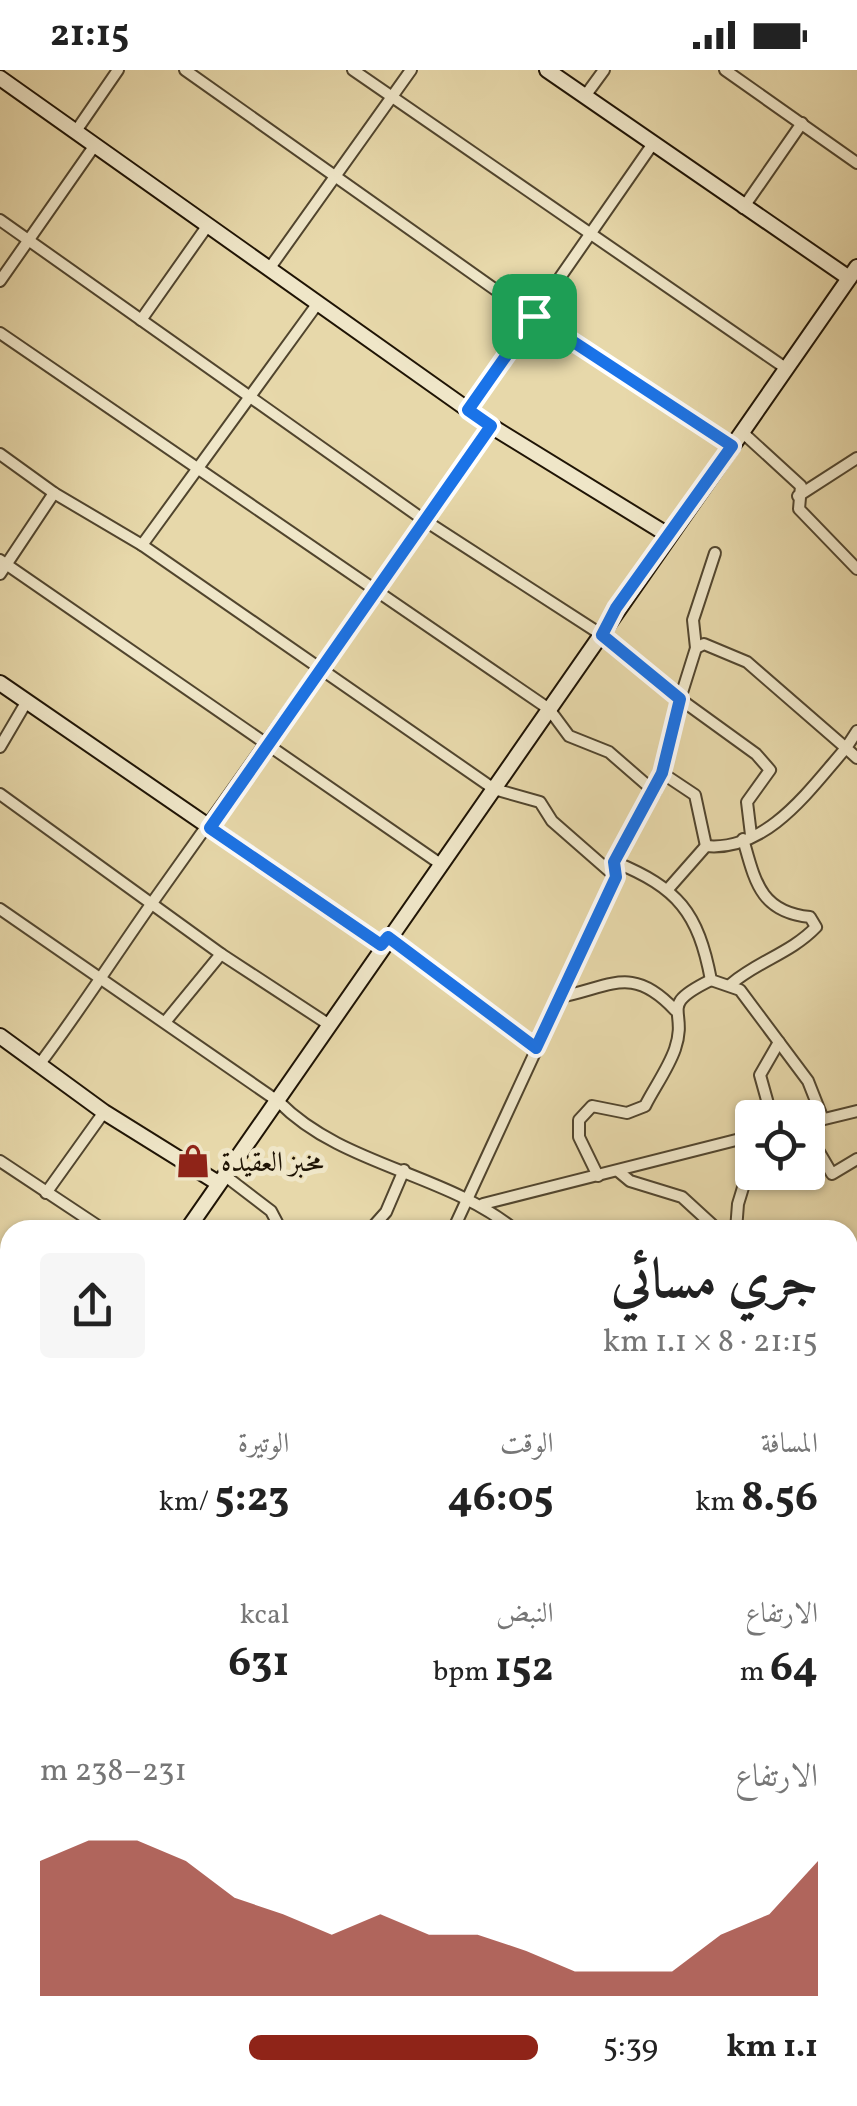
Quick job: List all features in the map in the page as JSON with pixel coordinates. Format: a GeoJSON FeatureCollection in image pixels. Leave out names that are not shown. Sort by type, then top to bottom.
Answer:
{"type":"FeatureCollection","features":[{"type":"Feature","properties":{"kind":"street"},"geometry":{"type":"LineString","coordinates":[[76,131],[118,70]]}},
{"type":"Feature","properties":{"kind":"street"},"geometry":{"type":"LineString","coordinates":[[185,70],[534,316],[732,446]]}},
{"type":"Feature","properties":{"kind":"street"},"geometry":{"type":"LineString","coordinates":[[353,70],[784,367]]}},
{"type":"Feature","properties":{"kind":"street"},"geometry":{"type":"LineString","coordinates":[[269,268],[410,70]]}},
{"type":"Feature","properties":{"kind":"street"},"geometry":{"type":"LineString","coordinates":[[194,1220],[279,1102],[384,941],[853,273],[743,208],[547,70]]}},
{"type":"Feature","properties":{"kind":"street"},"geometry":{"type":"LineString","coordinates":[[585,96],[604,70]]}},
{"type":"Feature","properties":{"kind":"street"},"geometry":{"type":"LineString","coordinates":[[724,70],[857,162]]}},
{"type":"Feature","properties":{"kind":"street"},"geometry":{"type":"LineString","coordinates":[[0,78],[491,426],[668,534]]}},
{"type":"Feature","properties":{"kind":"street"},"geometry":{"type":"LineString","coordinates":[[743,208],[802,123]]}},
{"type":"Feature","properties":{"kind":"street"},"geometry":{"type":"LineString","coordinates":[[0,281],[95,145]]}},
{"type":"Feature","properties":{"kind":"street"},"geometry":{"type":"LineString","coordinates":[[468,410],[652,146]]}},
{"type":"Feature","properties":{"kind":"street"},"geometry":{"type":"LineString","coordinates":[[0,220],[424,520],[602,635],[756,754],[770,770],[747,802],[747,836],[760,890],[782,912],[810,916],[816,927],[799,945],[754,965],[722,988],[711,980],[698,930],[668,888],[614,862]]}},
{"type":"Feature","properties":{"kind":"street"},"geometry":{"type":"LineString","coordinates":[[141,320],[208,225]]}},
{"type":"Feature","properties":{"kind":"street"},"geometry":{"type":"LineString","coordinates":[[142,545],[318,303]]}},
{"type":"Feature","properties":{"kind":"street"},"geometry":{"type":"LineString","coordinates":[[0,333],[375,594],[548,709],[569,736],[609,752],[655,792]]}},
{"type":"Feature","properties":{"kind":"street"},"geometry":{"type":"LineString","coordinates":[[39,1064],[105,978],[152,904],[210,828],[491,426]]}},
{"type":"Feature","properties":{"kind":"street"},"geometry":{"type":"LineString","coordinates":[[742,432],[801,486],[803,493],[798,496]]}},
{"type":"Feature","properties":{"kind":"street"},"geometry":{"type":"LineString","coordinates":[[0,454],[54,493],[142,545],[494,789],[540,802],[552,821],[616,877]]}},
{"type":"Feature","properties":{"kind":"street"},"geometry":{"type":"LineString","coordinates":[[798,496],[857,458]]}},
{"type":"Feature","properties":{"kind":"street"},"geometry":{"type":"LineString","coordinates":[[54,493],[2,566],[439,863]]}},
{"type":"Feature","properties":{"kind":"street"},"geometry":{"type":"LineString","coordinates":[[798,496],[807,521],[857,569]]}},
{"type":"Feature","properties":{"kind":"street"},"geometry":{"type":"LineString","coordinates":[[458,1220],[616,877],[614,862],[655,792],[696,648],[692,620],[715,553]]}},
{"type":"Feature","properties":{"kind":"street"},"geometry":{"type":"LineString","coordinates":[[696,648],[714,645],[748,662],[857,758]]}},
{"type":"Feature","properties":{"kind":"street"},"geometry":{"type":"LineString","coordinates":[[0,683],[536,1048]]}},
{"type":"Feature","properties":{"kind":"street"},"geometry":{"type":"LineString","coordinates":[[0,747],[27,702]]}},
{"type":"Feature","properties":{"kind":"street"},"geometry":{"type":"LineString","coordinates":[[668,888],[706,846],[727,846],[782,820],[857,731]]}},
{"type":"Feature","properties":{"kind":"street"},"geometry":{"type":"LineString","coordinates":[[662,773],[694,795],[706,846]]}},
{"type":"Feature","properties":{"kind":"street"},"geometry":{"type":"LineString","coordinates":[[0,794],[221,954],[328,1024]]}},
{"type":"Feature","properties":{"kind":"street"},"geometry":{"type":"LineString","coordinates":[[0,909],[166,1021],[279,1102],[309,1130],[483,1204],[503,1220]]}},
{"type":"Feature","properties":{"kind":"street"},"geometry":{"type":"LineString","coordinates":[[166,1021],[221,954]]}},
{"type":"Feature","properties":{"kind":"street"},"geometry":{"type":"LineString","coordinates":[[560,998],[616,980],[649,986],[675,1010]]}},
{"type":"Feature","properties":{"kind":"street"},"geometry":{"type":"LineString","coordinates":[[598,1176],[579,1137],[579,1120],[592,1106],[627,1113],[646,1106],[676,1048],[675,1010],[689,991],[711,980]]}},
{"type":"Feature","properties":{"kind":"street"},"geometry":{"type":"LineString","coordinates":[[731,984],[808,1081],[816,1100]]}},
{"type":"Feature","properties":{"kind":"street"},"geometry":{"type":"LineString","coordinates":[[0,1036],[104,1112],[221,1179],[271,1211],[275,1220]]}},
{"type":"Feature","properties":{"kind":"street"},"geometry":{"type":"LineString","coordinates":[[767,1100],[760,1075],[779,1042]]}},
{"type":"Feature","properties":{"kind":"street"},"geometry":{"type":"LineString","coordinates":[[825,1119],[857,1111]]}},
{"type":"Feature","properties":{"kind":"street"},"geometry":{"type":"LineString","coordinates":[[46,1193],[104,1112]]}},
{"type":"Feature","properties":{"kind":"street"},"geometry":{"type":"LineString","coordinates":[[483,1204],[735,1137]]}},
{"type":"Feature","properties":{"kind":"street"},"geometry":{"type":"LineString","coordinates":[[825,1162],[832,1174],[857,1159]]}},
{"type":"Feature","properties":{"kind":"street"},"geometry":{"type":"LineString","coordinates":[[0,1161],[88,1220]]}},
{"type":"Feature","properties":{"kind":"street"},"geometry":{"type":"LineString","coordinates":[[379,1220],[404,1170]]}},
{"type":"Feature","properties":{"kind":"street"},"geometry":{"type":"LineString","coordinates":[[618,1171],[630,1181],[682,1197],[707,1220]]}},
{"type":"Feature","properties":{"kind":"street"},"geometry":{"type":"LineString","coordinates":[[737,1220],[742,1190]]}},
{"type":"Feature","properties":{"kind":"place","name":"مخبز العقيدة"},"geometry":{"type":"Point","coordinates":[193,1161]}},
{"type":"Feature","properties":{"kind":"route"},"geometry":{"type":"LineString","coordinates":[[534,316],[732,446],[616,608],[602,635],[680,699],[655,792],[633,823],[614,862],[616,877],[536,1048],[388,937],[381,945],[210,828],[491,426],[468,410],[534,316]]}}]}
